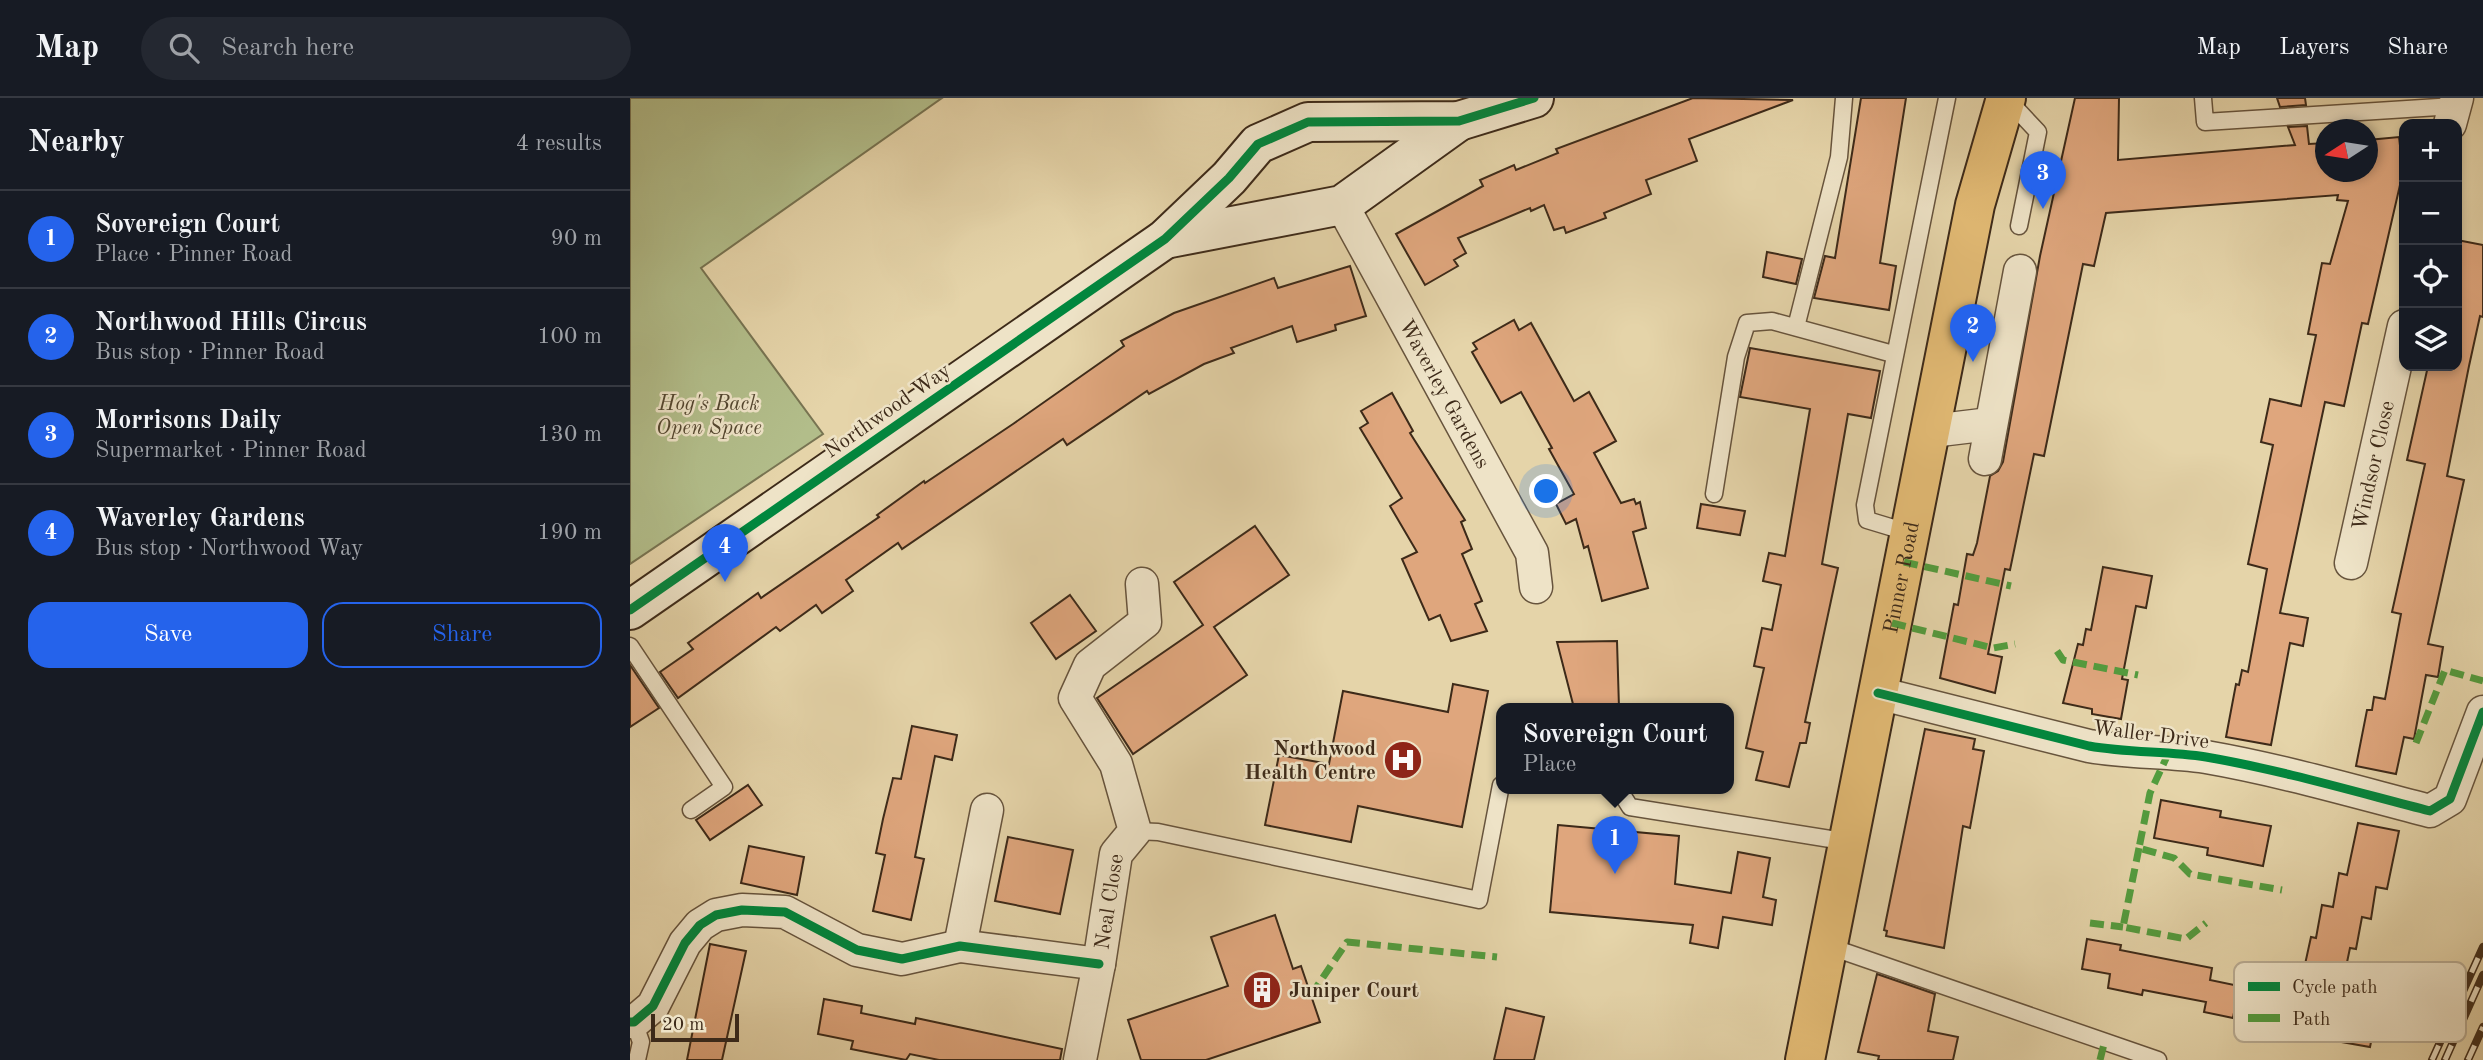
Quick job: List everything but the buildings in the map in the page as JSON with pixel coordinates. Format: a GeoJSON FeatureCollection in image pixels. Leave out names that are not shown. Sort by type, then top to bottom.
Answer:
{"type":"FeatureCollection","features":[{"type":"Feature","properties":{"kind":"main road","name":"Pinner Road"},"geometry":{"type":"LineString","coordinates":[[1805,1060],[1975,205],[2006,98]]}},
{"type":"Feature","properties":{"kind":"street"},"geometry":{"type":"LineString","coordinates":[[1165,239],[1229,178],[1258,144],[1308,122],[1459,121],[1534,98]]}},
{"type":"Feature","properties":{"kind":"street"},"geometry":{"type":"LineString","coordinates":[[1165,239],[1342,205],[1459,121]]}},
{"type":"Feature","properties":{"kind":"street","name":"Waverley Gardens"},"geometry":{"type":"LineString","coordinates":[[1342,205],[1532,553],[1536,587]]}},
{"type":"Feature","properties":{"kind":"street","name":"Northwood Way"},"geometry":{"type":"LineString","coordinates":[[630,610],[1165,239]]}},
{"type":"Feature","properties":{"kind":"street"},"geometry":{"type":"LineString","coordinates":[[1985,459],[2020,271]]}},
{"type":"Feature","properties":{"kind":"street","name":"Windsor Close"},"geometry":{"type":"LineString","coordinates":[[2351,563],[2399,348]]}},
{"type":"Feature","properties":{"kind":"street"},"geometry":{"type":"LineString","coordinates":[[1932,431],[1990,424]]}},
{"type":"Feature","properties":{"kind":"street","name":"Neal Close"},"geometry":{"type":"LineString","coordinates":[[1080,1060],[1099,964],[1116,854],[1135,831],[1116,764],[1075,698],[1090,665],[1145,622],[1142,584]]}},
{"type":"Feature","properties":{"kind":"street","name":"Waller Drive"},"geometry":{"type":"LineString","coordinates":[[1878,693],[2089,746],[2209,758],[2430,811],[2450,799],[2483,712]]}},
{"type":"Feature","properties":{"kind":"street"},"geometry":{"type":"LineString","coordinates":[[960,946],[987,810]]}},
{"type":"Feature","properties":{"kind":"street"},"geometry":{"type":"LineString","coordinates":[[632,1022],[653,1006],[685,943],[700,925],[716,915],[742,910],[785,912],[857,950],[902,959],[960,946],[1099,964]]}},
{"type":"Feature","properties":{"kind":"lane"},"geometry":{"type":"LineString","coordinates":[[1796,327],[1839,157],[1844,98]]}},
{"type":"Feature","properties":{"kind":"lane"},"geometry":{"type":"LineString","coordinates":[[1910,533],[1867,520],[1865,505],[1893,354],[1947,98]]}},
{"type":"Feature","properties":{"kind":"lane"},"geometry":{"type":"LineString","coordinates":[[2006,98],[2038,132],[2019,226]]}},
{"type":"Feature","properties":{"kind":"lane"},"geometry":{"type":"LineString","coordinates":[[2203,98],[2205,122],[2454,109]]}},
{"type":"Feature","properties":{"kind":"lane"},"geometry":{"type":"LineString","coordinates":[[1714,494],[1736,357],[1747,323],[1772,321],[1893,354]]}},
{"type":"Feature","properties":{"kind":"lane"},"geometry":{"type":"LineString","coordinates":[[630,646],[723,787],[691,810]]}},
{"type":"Feature","properties":{"kind":"lane"},"geometry":{"type":"LineString","coordinates":[[1135,831],[1158,832],[1479,900],[1499,794]]}},
{"type":"Feature","properties":{"kind":"lane"},"geometry":{"type":"LineString","coordinates":[[1622,794],[1630,807],[1849,842]]}},
{"type":"Feature","properties":{"kind":"lane"},"geometry":{"type":"LineString","coordinates":[[1828,946],[1855,953],[2158,1060]]}},
{"type":"Feature","properties":{"kind":"lane"},"geometry":{"type":"LineString","coordinates":[[632,1022],[641,1042],[637,1060]]}},
{"type":"Feature","properties":{"kind":"green space","name":"Hog's Back Open Space"},"geometry":{"type":"Polygon","coordinates":[[[630,98],[942,98],[701,268],[823,434],[630,564],[630,98]]]}},
{"type":"Feature","properties":{"kind":"railway"},"geometry":{"type":"LineString","coordinates":[[2466,985],[2483,947]]}},
{"type":"Feature","properties":{"kind":"railway"},"geometry":{"type":"LineString","coordinates":[[2466,1013],[2483,975]]}},
{"type":"Feature","properties":{"kind":"railway"},"geometry":{"type":"LineString","coordinates":[[2468,1060],[2483,1027]]}},
{"type":"Feature","properties":{"kind":"railway"},"geometry":{"type":"LineString","coordinates":[[2432,1060],[2440,1042]]}},
{"type":"Feature","properties":{"kind":"railway"},"geometry":{"type":"LineString","coordinates":[[2445,1060],[2453,1042]]}},
{"type":"Feature","properties":{"kind":"marked path"},"geometry":{"type":"LineString","coordinates":[[1904,562],[2011,586]]}},
{"type":"Feature","properties":{"kind":"marked path"},"geometry":{"type":"LineString","coordinates":[[1892,623],[1993,648],[2015,644]]}},
{"type":"Feature","properties":{"kind":"marked path"},"geometry":{"type":"LineString","coordinates":[[2057,651],[2063,660],[2138,675]]}},
{"type":"Feature","properties":{"kind":"marked path"},"geometry":{"type":"LineString","coordinates":[[2416,743],[2445,670],[2483,681]]}},
{"type":"Feature","properties":{"kind":"marked path"},"geometry":{"type":"LineString","coordinates":[[2169,752],[2150,793],[2139,848],[2174,858],[2190,874],[2282,890]]}},
{"type":"Feature","properties":{"kind":"marked path"},"geometry":{"type":"LineString","coordinates":[[2139,848],[2123,927],[2186,939],[2206,923]]}},
{"type":"Feature","properties":{"kind":"marked path"},"geometry":{"type":"LineString","coordinates":[[2090,923],[2123,927]]}},
{"type":"Feature","properties":{"kind":"marked path"},"geometry":{"type":"LineString","coordinates":[[1311,995],[1347,942],[1497,957]]}},
{"type":"Feature","properties":{"kind":"marked path"},"geometry":{"type":"LineString","coordinates":[[2100,1060],[2105,1040]]}},
{"type":"Feature","properties":{"kind":"cycle path"},"geometry":{"type":"LineString","coordinates":[[630,610],[1165,239],[1229,178],[1258,144],[1308,122],[1459,121],[1534,98]]}},
{"type":"Feature","properties":{"kind":"cycle path"},"geometry":{"type":"LineString","coordinates":[[1878,693],[2089,746],[2191,755],[2234,762],[2430,811],[2450,799],[2483,712]]}},
{"type":"Feature","properties":{"kind":"cycle path"},"geometry":{"type":"LineString","coordinates":[[630,1022],[634,1022],[653,1006],[685,943],[700,925],[716,915],[742,910],[785,912],[857,950],[902,959],[960,946],[1099,964]]}},
{"type":"Feature","properties":{"kind":"place","name":"Morrisons Daily"},"geometry":{"type":"Point","coordinates":[2043,209]}},
{"type":"Feature","properties":{"kind":"place","name":"Northwood Hills Circus"},"geometry":{"type":"Point","coordinates":[1973,362]}},
{"type":"Feature","properties":{"kind":"place","name":"Waverley Gardens"},"geometry":{"type":"Point","coordinates":[725,582]}},
{"type":"Feature","properties":{"kind":"place","name":"Northwood Health Centre"},"geometry":{"type":"Point","coordinates":[1403,760]}},
{"type":"Feature","properties":{"kind":"place","name":"Sovereign Court"},"geometry":{"type":"Point","coordinates":[1615,874]}},
{"type":"Feature","properties":{"kind":"place","name":"Juniper Court"},"geometry":{"type":"Point","coordinates":[1262,990]}}]}
